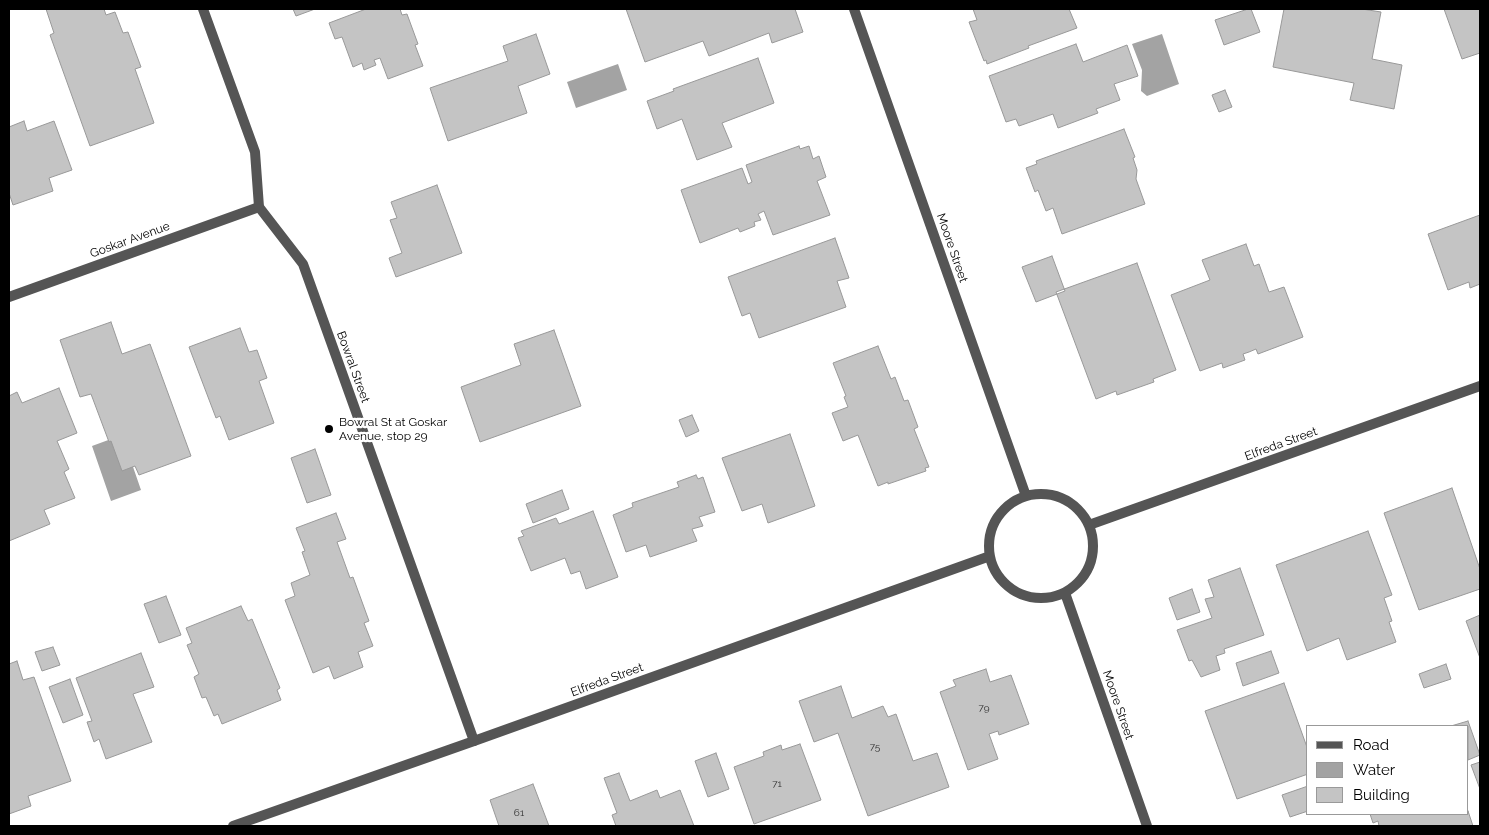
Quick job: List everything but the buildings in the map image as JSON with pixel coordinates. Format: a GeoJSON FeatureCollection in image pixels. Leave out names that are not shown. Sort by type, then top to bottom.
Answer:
{"type":"FeatureCollection","features":[{"type":"Feature","properties":{"kind":"street"},"geometry":{"type":"LineString","coordinates":[[203,9],[255,152],[259,206]]}},
{"type":"Feature","properties":{"kind":"street","name":"Moore Street"},"geometry":{"type":"LineString","coordinates":[[854,9],[1026,496]]}},
{"type":"Feature","properties":{"kind":"street","name":"Goskar Avenue"},"geometry":{"type":"LineString","coordinates":[[9,297],[259,206]]}},
{"type":"Feature","properties":{"kind":"street","name":"Bowral Street"},"geometry":{"type":"LineString","coordinates":[[259,206],[303,264],[474,741]]}},
{"type":"Feature","properties":{"kind":"street","name":"Elfreda Street"},"geometry":{"type":"LineString","coordinates":[[1089,525],[1480,386]]}},
{"type":"Feature","properties":{"kind":"street"},"geometry":{"type":"LineString","coordinates":[[1041,494],[1056,496],[1070,503],[1081,512],[1089,525],[1093,540],[1093,556],[1088,571],[1078,584],[1065,593],[1050,598],[1034,598],[1018,593],[1005,584],[995,572],[990,556],[993,526],[1001,514],[1013,503],[1026,496],[1041,494]]}},
{"type":"Feature","properties":{"kind":"street","name":"Elfreda Street"},"geometry":{"type":"LineString","coordinates":[[233,826],[990,556]]}},
{"type":"Feature","properties":{"kind":"street","name":"Moore Street"},"geometry":{"type":"LineString","coordinates":[[1065,593],[1147,826]]}},
{"type":"Feature","properties":{"kind":"water"},"geometry":{"type":"Polygon","coordinates":[[[1162,34],[1179,84],[1147,96],[1141,91],[1142,70],[1132,44],[1162,34]]]}},
{"type":"Feature","properties":{"kind":"water"},"geometry":{"type":"Polygon","coordinates":[[[618,64],[627,90],[576,108],[567,82],[618,64]]]}},
{"type":"Feature","properties":{"kind":"water"},"geometry":{"type":"Polygon","coordinates":[[[122,435],[141,490],[111,501],[92,446],[122,435]]]}},
{"type":"Feature","properties":{"kind":"place","name":"Bowral St at Goskar Avenue, stop 29"},"geometry":{"type":"Point","coordinates":[329,429]}}]}
